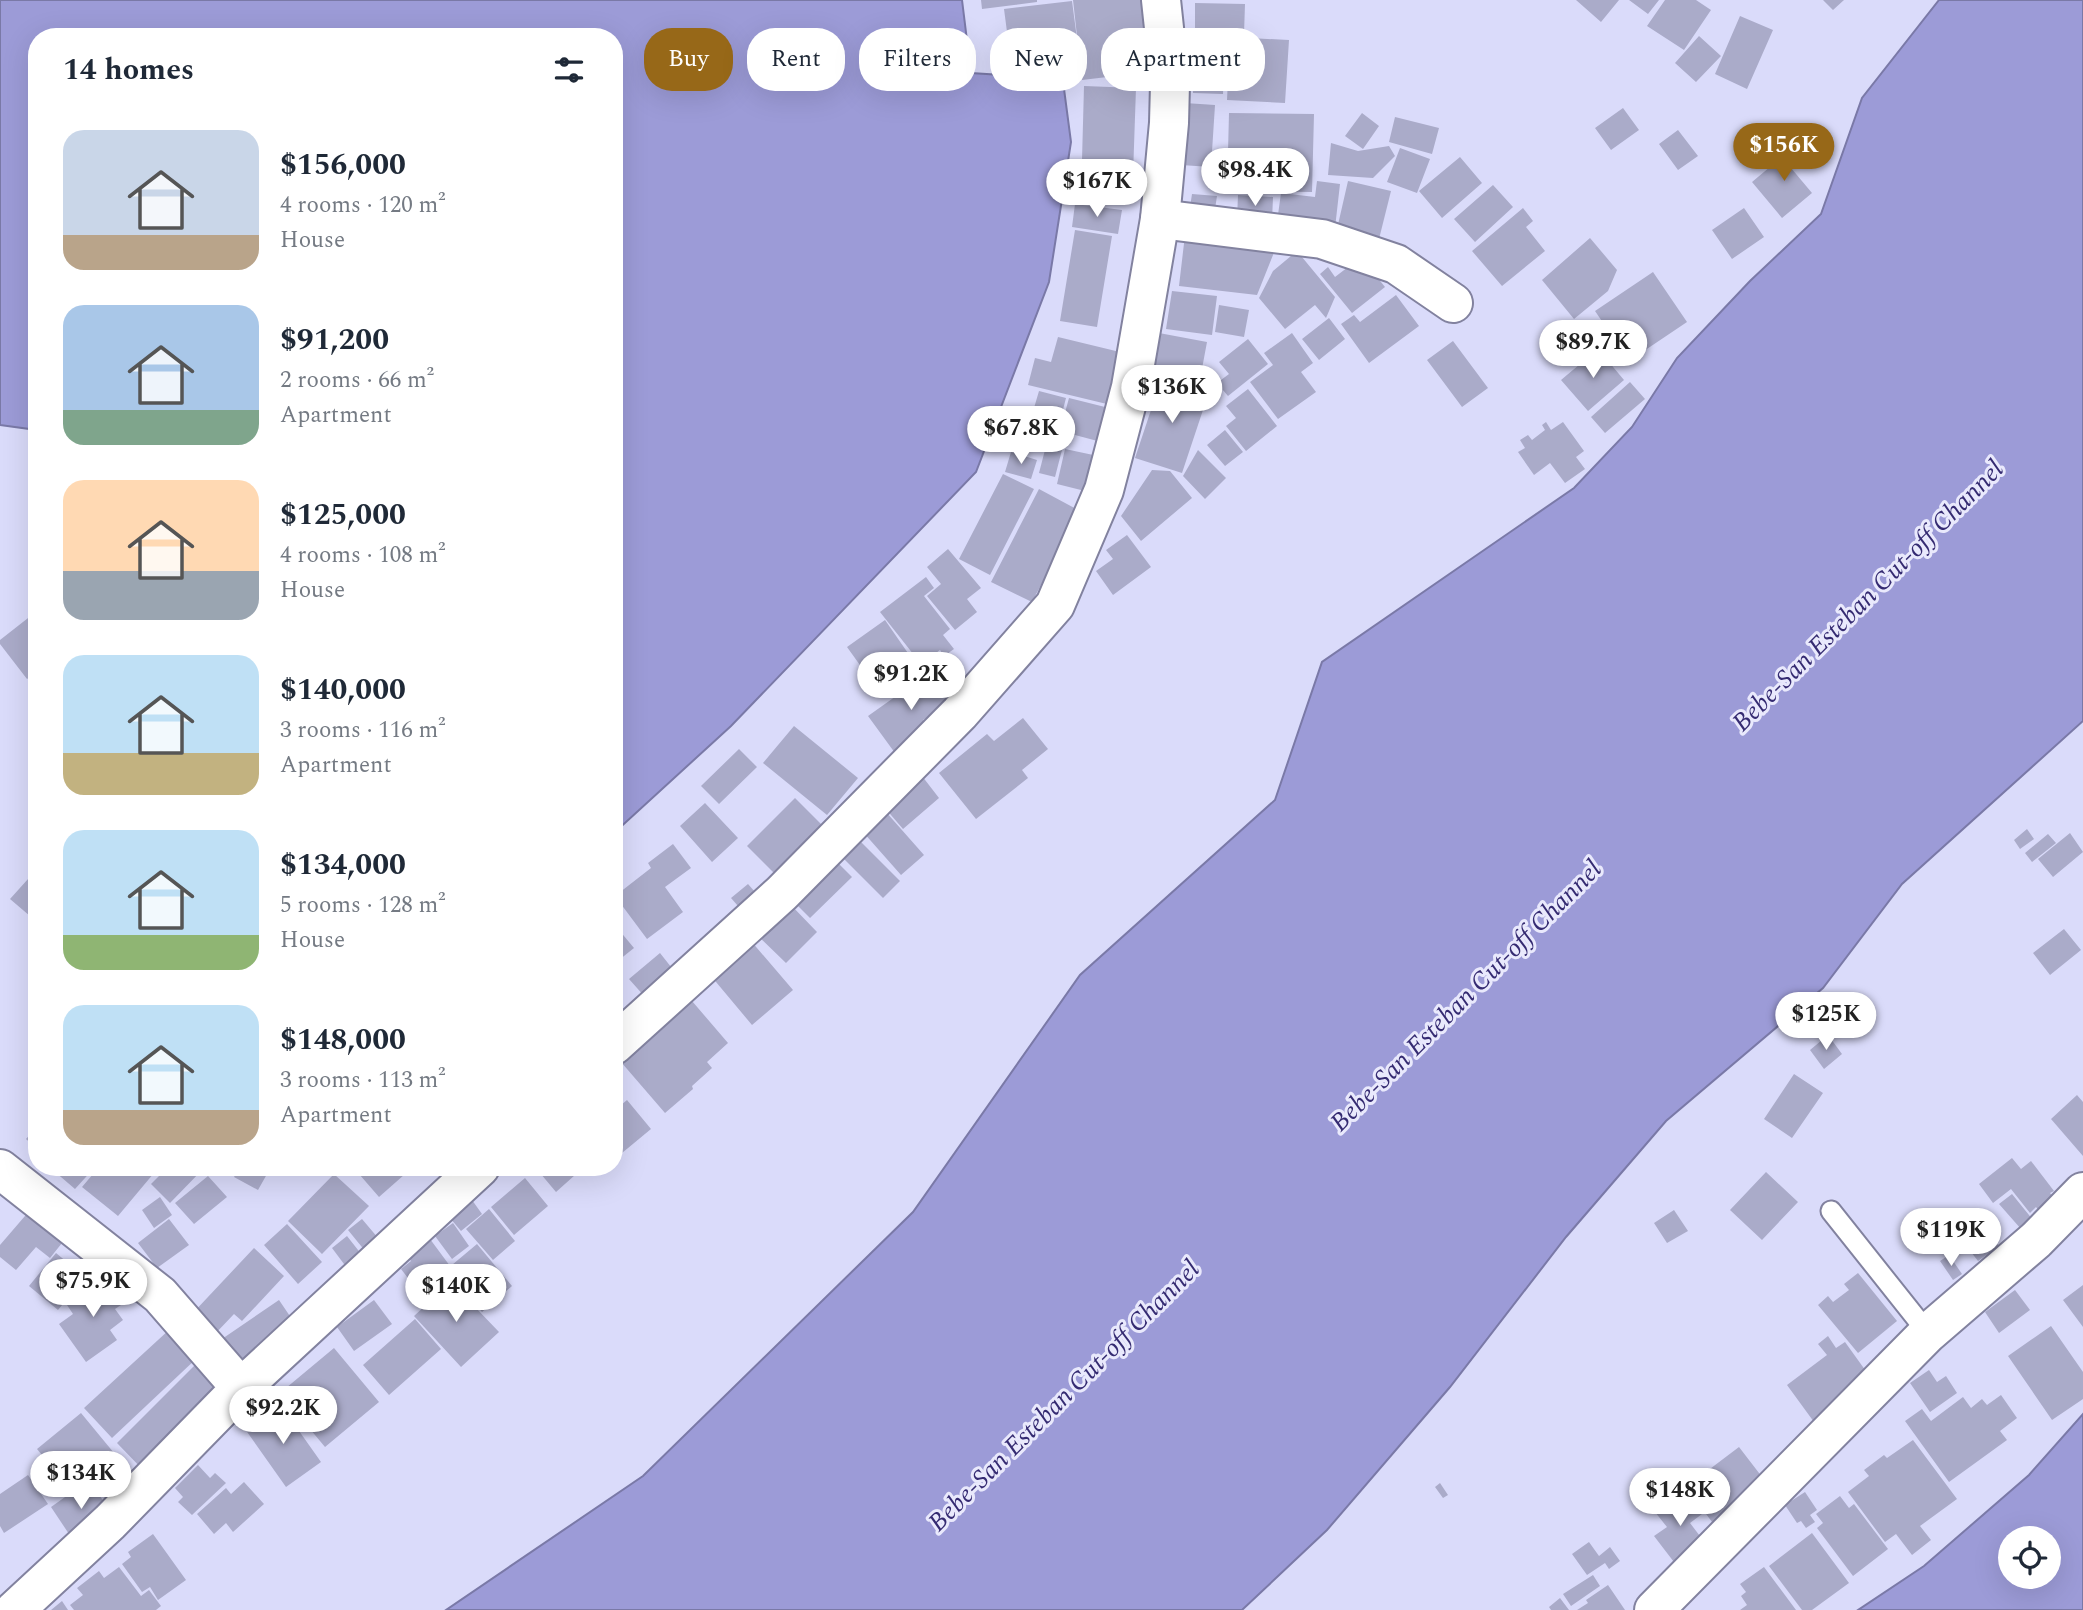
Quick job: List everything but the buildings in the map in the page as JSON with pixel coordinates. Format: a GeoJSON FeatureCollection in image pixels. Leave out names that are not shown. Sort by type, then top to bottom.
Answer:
{"type":"FeatureCollection","features":[{"type":"Feature","properties":{"kind":"street"},"geometry":{"type":"LineString","coordinates":[[623,1037],[782,893],[960,713],[1055,605],[1104,490],[1131,387],[1160,219],[1169,123],[1170,84],[1161,0]]}},
{"type":"Feature","properties":{"kind":"street"},"geometry":{"type":"LineString","coordinates":[[1160,219],[1322,239],[1396,264],[1453,303]]}},
{"type":"Feature","properties":{"kind":"street"},"geometry":{"type":"LineString","coordinates":[[0,1169],[160,1295],[241,1388]]}},
{"type":"Feature","properties":{"kind":"street"},"geometry":{"type":"LineString","coordinates":[[15,1610],[110,1522],[241,1388],[471,1176]]}},
{"type":"Feature","properties":{"kind":"street"},"geometry":{"type":"LineString","coordinates":[[1654,1610],[1928,1333],[2036,1240],[2083,1192]]}},
{"type":"Feature","properties":{"kind":"lane"},"geometry":{"type":"LineString","coordinates":[[1831,1211],[1928,1333]]}},
{"type":"Feature","properties":{"kind":"water"},"geometry":{"type":"Polygon","coordinates":[[[0,0],[962,0],[965,28],[859,28],[859,91],[976,91],[976,73],[990,74],[990,91],[1064,91],[1071,142],[1049,282],[976,472],[731,726],[623,825],[623,28],[28,28],[28,429],[0,425],[0,0]]]}},
{"type":"Feature","properties":{"kind":"water","name":"Bebe-San Esteban Cut-off Channel"},"geometry":{"type":"Polygon","coordinates":[[[1939,0],[2083,0],[2083,721],[1902,884],[1823,988],[1666,1121],[1566,1237],[1450,1387],[1327,1530],[1242,1610],[446,1610],[643,1476],[913,1212],[1080,975],[1275,800],[1322,662],[1574,488],[1632,427],[1677,358],[1750,281],[1821,214],[1862,98],[1939,0]]]}},
{"type":"Feature","properties":{"kind":"water"},"geometry":{"type":"Polygon","coordinates":[[[2083,1414],[2083,1610],[1858,1610],[1924,1566],[2029,1475],[2083,1414]]]}}]}
